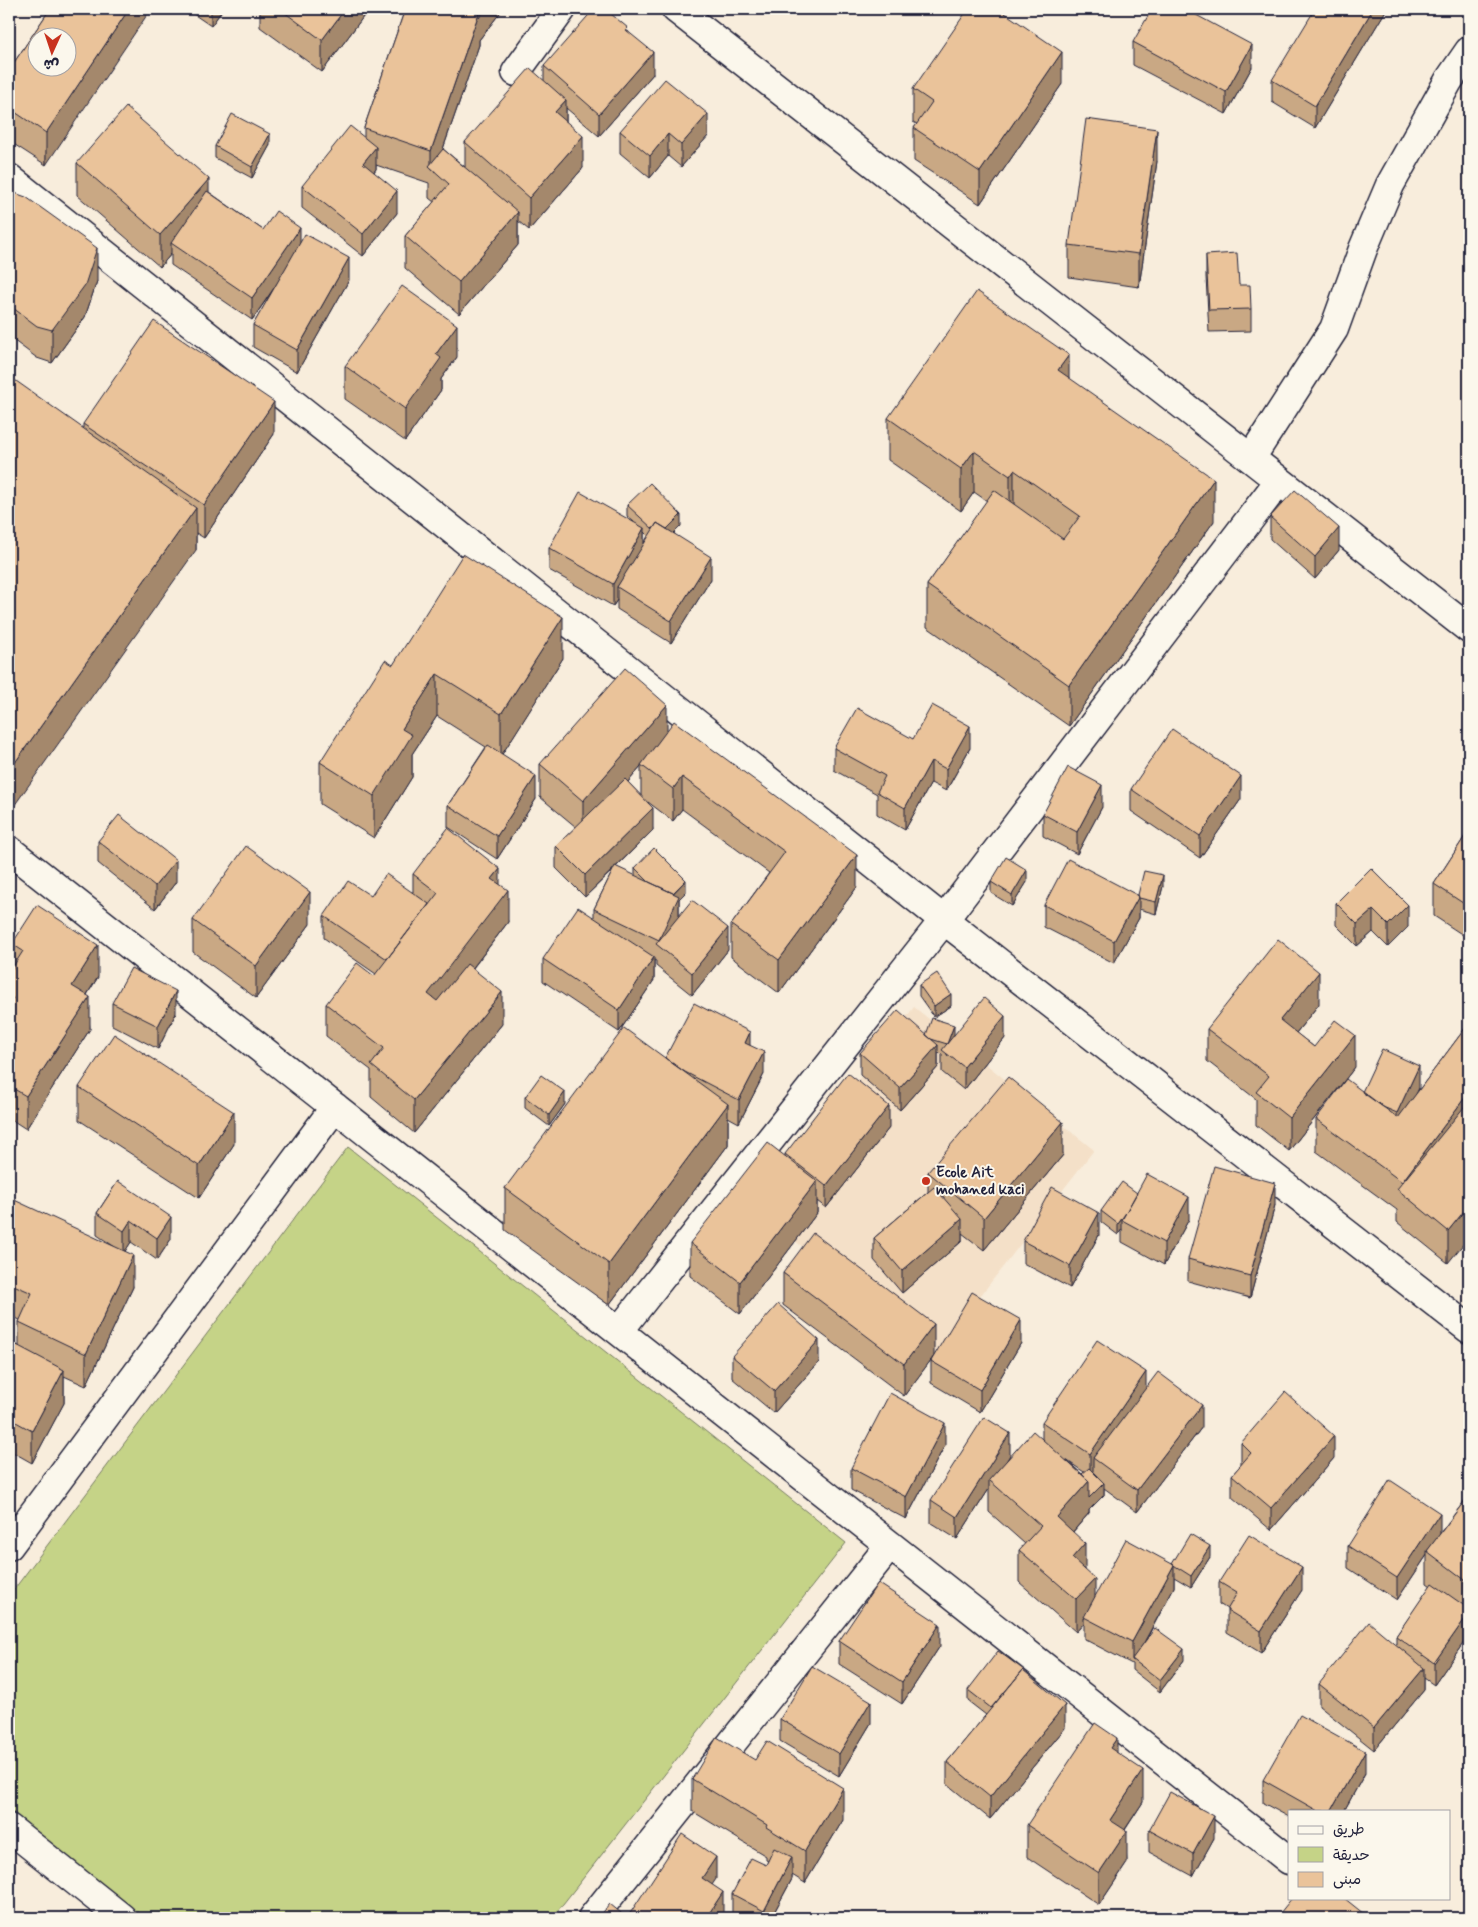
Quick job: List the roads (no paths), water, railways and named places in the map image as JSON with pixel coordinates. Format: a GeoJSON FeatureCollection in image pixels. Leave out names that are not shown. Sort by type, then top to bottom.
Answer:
{"type":"FeatureCollection","features":[{"type":"Feature","properties":{"kind":"street"},"geometry":{"type":"LineString","coordinates":[[516,72],[562,9]]}},
{"type":"Feature","properties":{"kind":"street"},"geometry":{"type":"LineString","coordinates":[[676,9],[1469,629]]}},
{"type":"Feature","properties":{"kind":"street"},"geometry":{"type":"LineString","coordinates":[[1251,458],[1334,329],[1363,249],[1390,185],[1448,80],[1469,51]]}},
{"type":"Feature","properties":{"kind":"street"},"geometry":{"type":"LineString","coordinates":[[9,178],[944,920],[1469,1329]]}},
{"type":"Feature","properties":{"kind":"street"},"geometry":{"type":"LineString","coordinates":[[619,1331],[944,920],[1279,481]]}},
{"type":"Feature","properties":{"kind":"street"},"geometry":{"type":"LineString","coordinates":[[9,850],[1288,1859]]}},
{"type":"Feature","properties":{"kind":"street"},"geometry":{"type":"LineString","coordinates":[[9,1546],[335,1107]]}},
{"type":"Feature","properties":{"kind":"street"},"geometry":{"type":"LineString","coordinates":[[592,1918],[890,1545]]}},
{"type":"Feature","properties":{"kind":"street"},"geometry":{"type":"LineString","coordinates":[[9,1828],[122,1918]]}},
{"type":"Feature","properties":{"kind":"place","name":"Ecole Ait mohaned kaci"},"geometry":{"type":"Point","coordinates":[926,1181]}}]}
